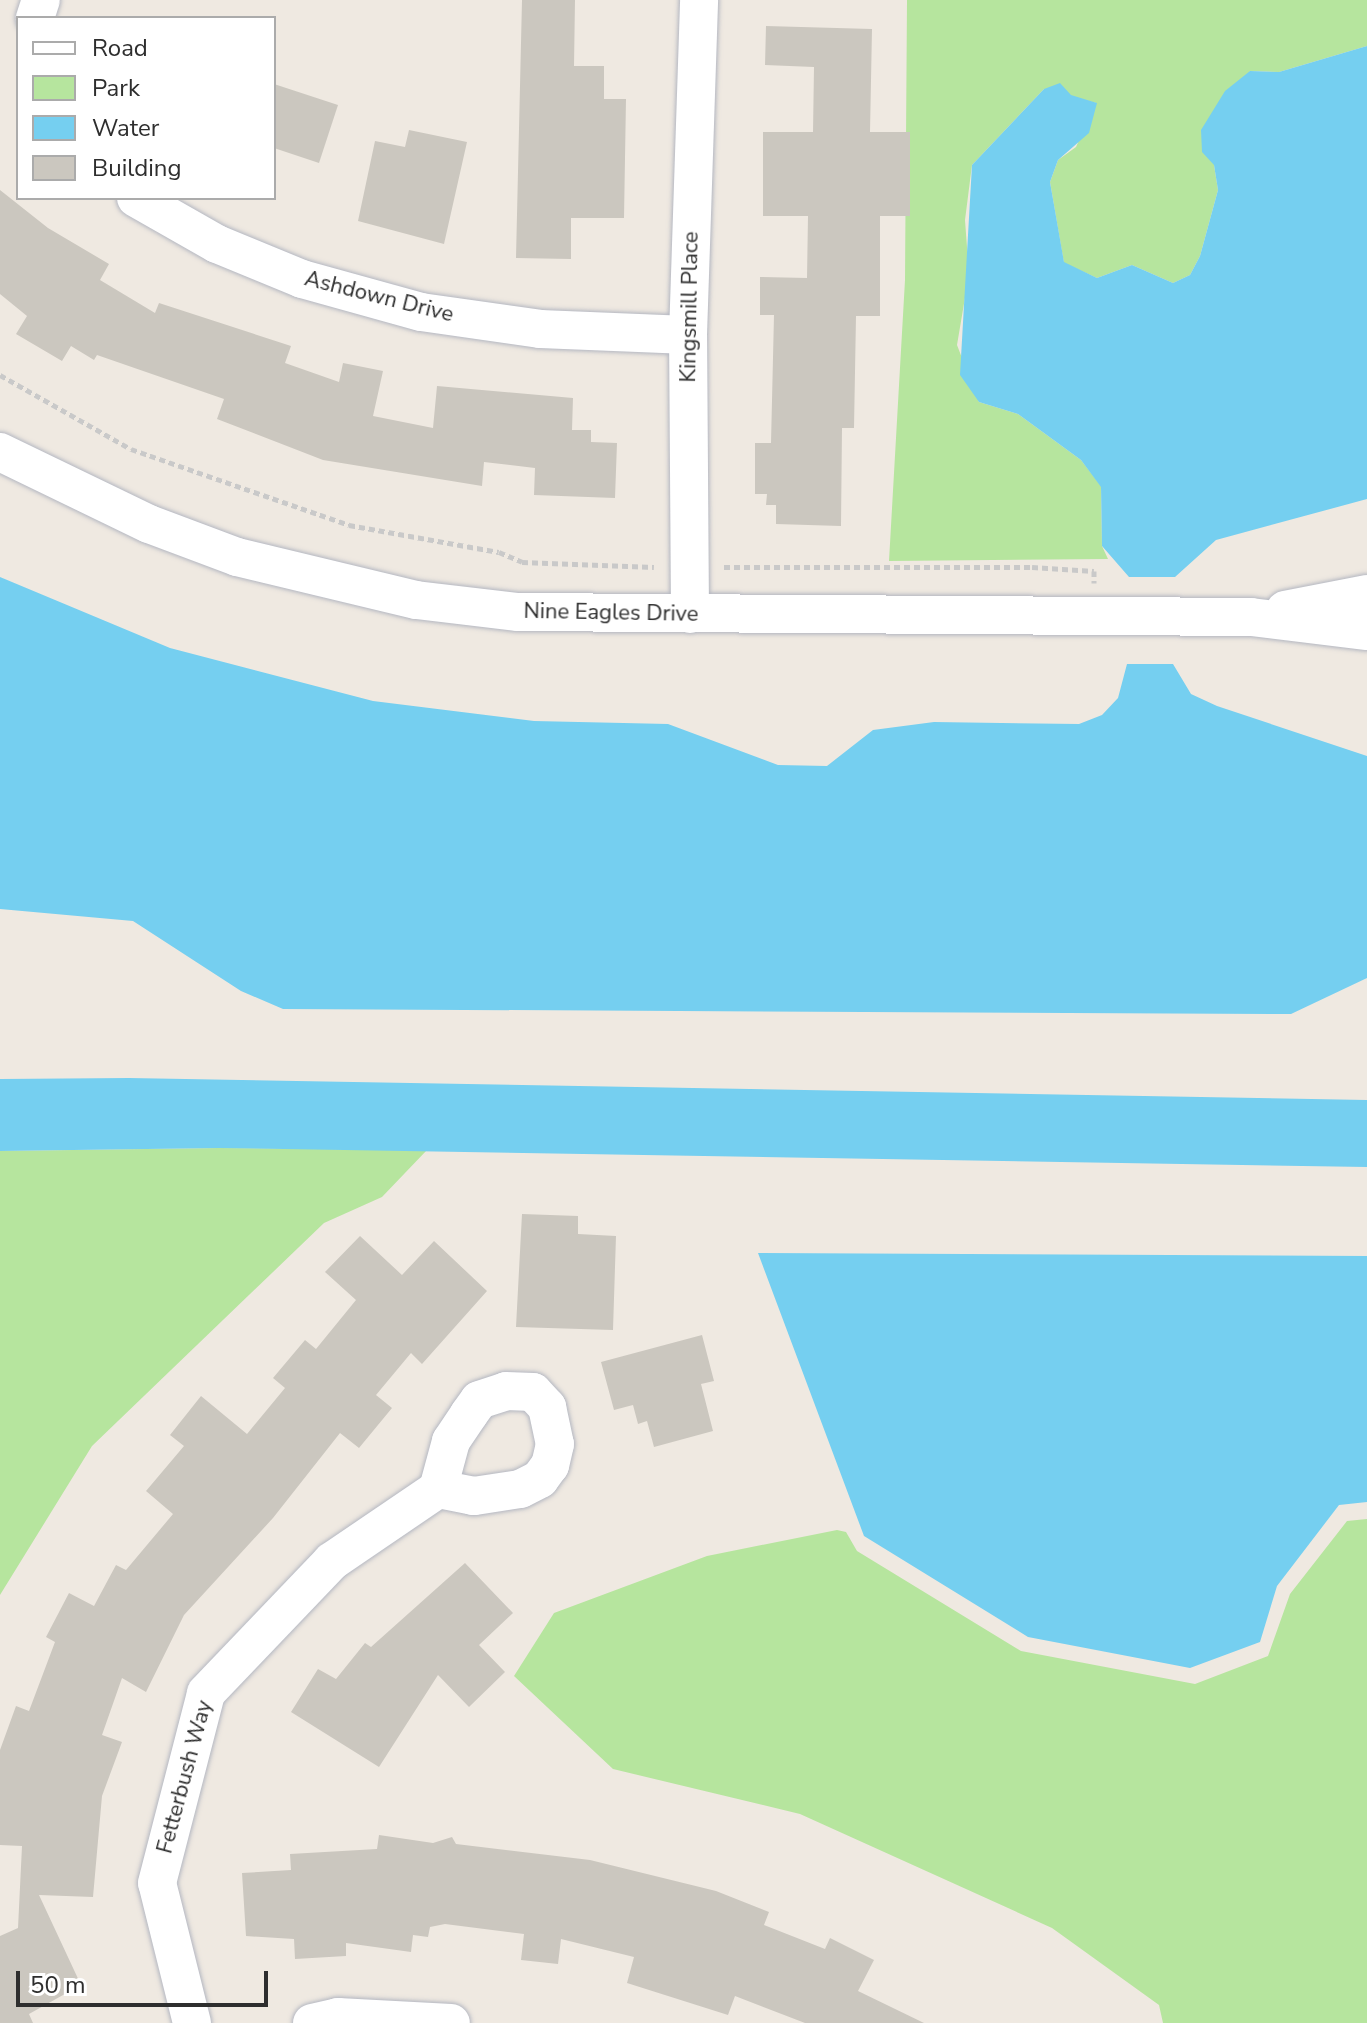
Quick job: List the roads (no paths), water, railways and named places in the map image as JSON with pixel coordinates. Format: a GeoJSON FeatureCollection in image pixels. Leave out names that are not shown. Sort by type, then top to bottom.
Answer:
{"type":"FeatureCollection","features":[{"type":"Feature","properties":{"kind":"street","name":"Kingsmill Place"},"geometry":{"type":"LineString","coordinates":[[690,614],[688,335],[699,0]]}},
{"type":"Feature","properties":{"kind":"street","name":"Ashdown Drive"},"geometry":{"type":"LineString","coordinates":[[140,200],[217,244],[302,279],[421,312],[540,329],[688,335]]}},
{"type":"Feature","properties":{"kind":"street","name":"Nine Eagles Drive"},"geometry":{"type":"LineString","coordinates":[[0,452],[149,524],[310,576],[416,600],[518,612],[1251,617],[1367,631]]}},
{"type":"Feature","properties":{"kind":"street","name":"Nine Eagles Drive"},"geometry":{"type":"LineString","coordinates":[[1251,617],[1367,594]]}},
{"type":"Feature","properties":{"kind":"street","name":"Fetterbush Way"},"geometry":{"type":"LineString","coordinates":[[192,2023],[157,1883],[206,1693],[332,1561],[438,1489]]}},
{"type":"Feature","properties":{"kind":"street"},"geometry":{"type":"LineString","coordinates":[[312,2023],[338,2017],[451,2023]]}},
{"type":"Feature","properties":{"kind":"water"},"geometry":{"type":"Polygon","coordinates":[[[1367,46],[1367,499],[1216,540],[1175,577],[1129,577],[1102,546],[1101,487],[1081,460],[1018,414],[979,402],[960,375],[972,165],[1044,89],[1060,83],[1071,95],[1097,103],[1089,133],[1058,160],[1050,182],[1064,262],[1097,278],[1132,265],[1173,283],[1190,275],[1200,256],[1218,190],[1214,165],[1202,152],[1201,130],[1225,91],[1250,71],[1279,72],[1367,46]]]}},
{"type":"Feature","properties":{"kind":"water"},"geometry":{"type":"Polygon","coordinates":[[[0,577],[170,648],[373,701],[534,721],[668,724],[778,765],[827,766],[873,730],[934,722],[1079,724],[1102,715],[1118,698],[1127,664],[1173,664],[1191,694],[1217,706],[1367,756],[1367,978],[1291,1014],[283,1009],[241,991],[133,921],[0,909],[0,577]]]}},
{"type":"Feature","properties":{"kind":"water"},"geometry":{"type":"Polygon","coordinates":[[[129,1078],[1367,1100],[1367,1167],[219,1148],[0,1151],[0,1079],[129,1078]]]}},
{"type":"Feature","properties":{"kind":"water"},"geometry":{"type":"Polygon","coordinates":[[[758,1253],[1367,1256],[1367,1502],[1339,1505],[1277,1586],[1260,1642],[1190,1668],[1028,1637],[864,1536],[758,1253]]]}}]}
